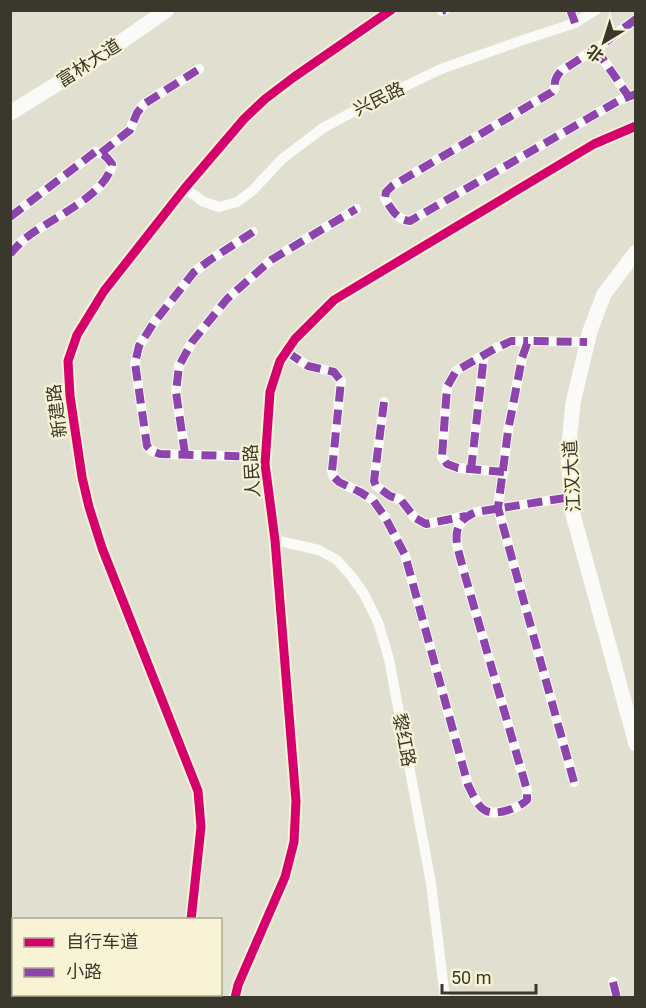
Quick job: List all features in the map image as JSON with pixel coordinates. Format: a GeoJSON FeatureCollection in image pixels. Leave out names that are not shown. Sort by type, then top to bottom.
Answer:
{"type":"FeatureCollection","features":[{"type":"Feature","properties":{"kind":"main road","name":"富林大道"},"geometry":{"type":"LineString","coordinates":[[10,113],[86,66],[167,10]]}},
{"type":"Feature","properties":{"kind":"main road","name":"江汉大道"},"geometry":{"type":"LineString","coordinates":[[636,252],[604,294],[590,331],[573,403],[568,454],[572,511],[636,744]]}},
{"type":"Feature","properties":{"kind":"street","name":"新建路"},"geometry":{"type":"LineString","coordinates":[[191,918],[201,827],[198,791],[88,507],[70,396],[68,361],[77,336],[104,291],[185,188],[244,119],[294,76],[391,10]]}},
{"type":"Feature","properties":{"kind":"street"},"geometry":{"type":"LineString","coordinates":[[571,10],[575,23]]}},
{"type":"Feature","properties":{"kind":"street","name":"兴民路"},"geometry":{"type":"LineString","coordinates":[[185,188],[202,201],[219,207],[237,202],[252,191],[282,159],[323,128],[360,108],[441,69],[575,23],[596,10]]}},
{"type":"Feature","properties":{"kind":"street"},"geometry":{"type":"LineString","coordinates":[[596,49],[632,95],[600,111],[410,221],[397,216],[385,198],[386,192],[392,186],[552,92],[555,88],[556,76],[561,71],[596,49],[636,19]]}},
{"type":"Feature","properties":{"kind":"street"},"geometry":{"type":"LineString","coordinates":[[102,153],[130,130],[137,113],[144,104],[199,69]]}},
{"type":"Feature","properties":{"kind":"street","name":"人民路"},"geometry":{"type":"LineString","coordinates":[[235,998],[238,985],[285,877],[294,842],[296,801],[266,457],[270,392],[280,362],[296,339],[334,300],[594,144],[636,126]]}},
{"type":"Feature","properties":{"kind":"street"},"geometry":{"type":"LineString","coordinates":[[10,217],[95,152],[102,153],[112,164],[111,172],[99,188],[74,208],[25,238],[10,254]]}},
{"type":"Feature","properties":{"kind":"street"},"geometry":{"type":"LineString","coordinates":[[185,454],[176,392],[179,366],[192,342],[227,299],[270,260],[356,209]]}},
{"type":"Feature","properties":{"kind":"street"},"geometry":{"type":"LineString","coordinates":[[253,232],[195,272],[153,324],[139,346],[135,363],[147,447],[152,451],[160,454],[266,457]]}},
{"type":"Feature","properties":{"kind":"street"},"geometry":{"type":"LineString","coordinates":[[504,472],[458,468],[447,464],[442,457],[447,387],[456,370],[511,341],[587,342]]}},
{"type":"Feature","properties":{"kind":"street"},"geometry":{"type":"LineString","coordinates":[[528,341],[522,358],[508,431],[498,508],[574,782]]}},
{"type":"Feature","properties":{"kind":"street"},"geometry":{"type":"LineString","coordinates":[[287,352],[308,366],[334,372],[341,381],[332,471],[334,477],[373,500],[385,517],[405,555],[468,785],[481,808],[487,812],[499,812],[521,805],[527,800],[527,790],[458,548],[456,535],[459,525],[466,516]]}},
{"type":"Feature","properties":{"kind":"street"},"geometry":{"type":"LineString","coordinates":[[471,470],[484,355]]}},
{"type":"Feature","properties":{"kind":"street"},"geometry":{"type":"LineString","coordinates":[[384,402],[374,481],[376,486],[390,496],[401,500],[415,518],[426,524],[476,512],[571,497]]}},
{"type":"Feature","properties":{"kind":"street","name":"黎红路"},"geometry":{"type":"LineString","coordinates":[[275,540],[319,550],[336,560],[364,594],[378,622],[389,659],[431,883],[445,998]]}},
{"type":"Feature","properties":{"kind":"street"},"geometry":{"type":"LineString","coordinates":[[613,982],[617,998]]}},
{"type":"Feature","properties":{"kind":"marked path"},"geometry":{"type":"LineString","coordinates":[[571,10],[575,23]]}},
{"type":"Feature","properties":{"kind":"marked path"},"geometry":{"type":"LineString","coordinates":[[636,19],[561,71],[552,92],[392,186],[386,192],[385,198],[398,216],[410,221],[620,100],[636,94]]}},
{"type":"Feature","properties":{"kind":"marked path"},"geometry":{"type":"LineString","coordinates":[[596,49],[629,97]]}},
{"type":"Feature","properties":{"kind":"marked path"},"geometry":{"type":"LineString","coordinates":[[101,153],[130,130],[137,113],[144,104],[199,69]]}},
{"type":"Feature","properties":{"kind":"marked path"},"geometry":{"type":"LineString","coordinates":[[10,217],[95,152],[101,153],[112,164],[108,175],[89,196],[27,237],[10,254]]}},
{"type":"Feature","properties":{"kind":"marked path"},"geometry":{"type":"LineString","coordinates":[[185,454],[176,392],[179,366],[192,342],[227,299],[271,260],[356,209]]}},
{"type":"Feature","properties":{"kind":"marked path"},"geometry":{"type":"LineString","coordinates":[[253,232],[194,272],[153,324],[139,346],[135,363],[147,446],[152,451],[160,454],[265,457]]}},
{"type":"Feature","properties":{"kind":"marked path"},"geometry":{"type":"LineString","coordinates":[[504,472],[458,468],[447,464],[442,457],[447,387],[456,371],[496,348],[511,341],[528,341]]}},
{"type":"Feature","properties":{"kind":"marked path"},"geometry":{"type":"LineString","coordinates":[[574,782],[498,508],[508,431],[522,358],[528,341],[587,342]]}},
{"type":"Feature","properties":{"kind":"marked path"},"geometry":{"type":"LineString","coordinates":[[287,352],[308,366],[334,372],[341,381],[332,471],[334,477],[373,500],[385,517],[405,555],[468,785],[478,804],[487,812],[506,811],[518,806],[527,800],[527,790],[459,554],[457,530],[467,517],[476,512],[571,497]]}},
{"type":"Feature","properties":{"kind":"marked path"},"geometry":{"type":"LineString","coordinates":[[471,470],[484,355]]}},
{"type":"Feature","properties":{"kind":"marked path"},"geometry":{"type":"LineString","coordinates":[[384,402],[374,481],[376,486],[390,496],[401,500],[415,518],[426,524],[466,516]]}},
{"type":"Feature","properties":{"kind":"marked path"},"geometry":{"type":"LineString","coordinates":[[613,982],[617,998]]}},
{"type":"Feature","properties":{"kind":"cycle path"},"geometry":{"type":"LineString","coordinates":[[191,918],[201,827],[198,791],[102,548],[89,507],[82,477],[70,396],[68,361],[77,335],[104,291],[185,188],[244,119],[265,99],[294,77],[391,10]]}},
{"type":"Feature","properties":{"kind":"cycle path"},"geometry":{"type":"LineString","coordinates":[[235,998],[238,985],[285,877],[294,842],[296,801],[275,540],[265,464],[270,392],[280,361],[295,339],[334,300],[594,144],[636,126]]}}]}
